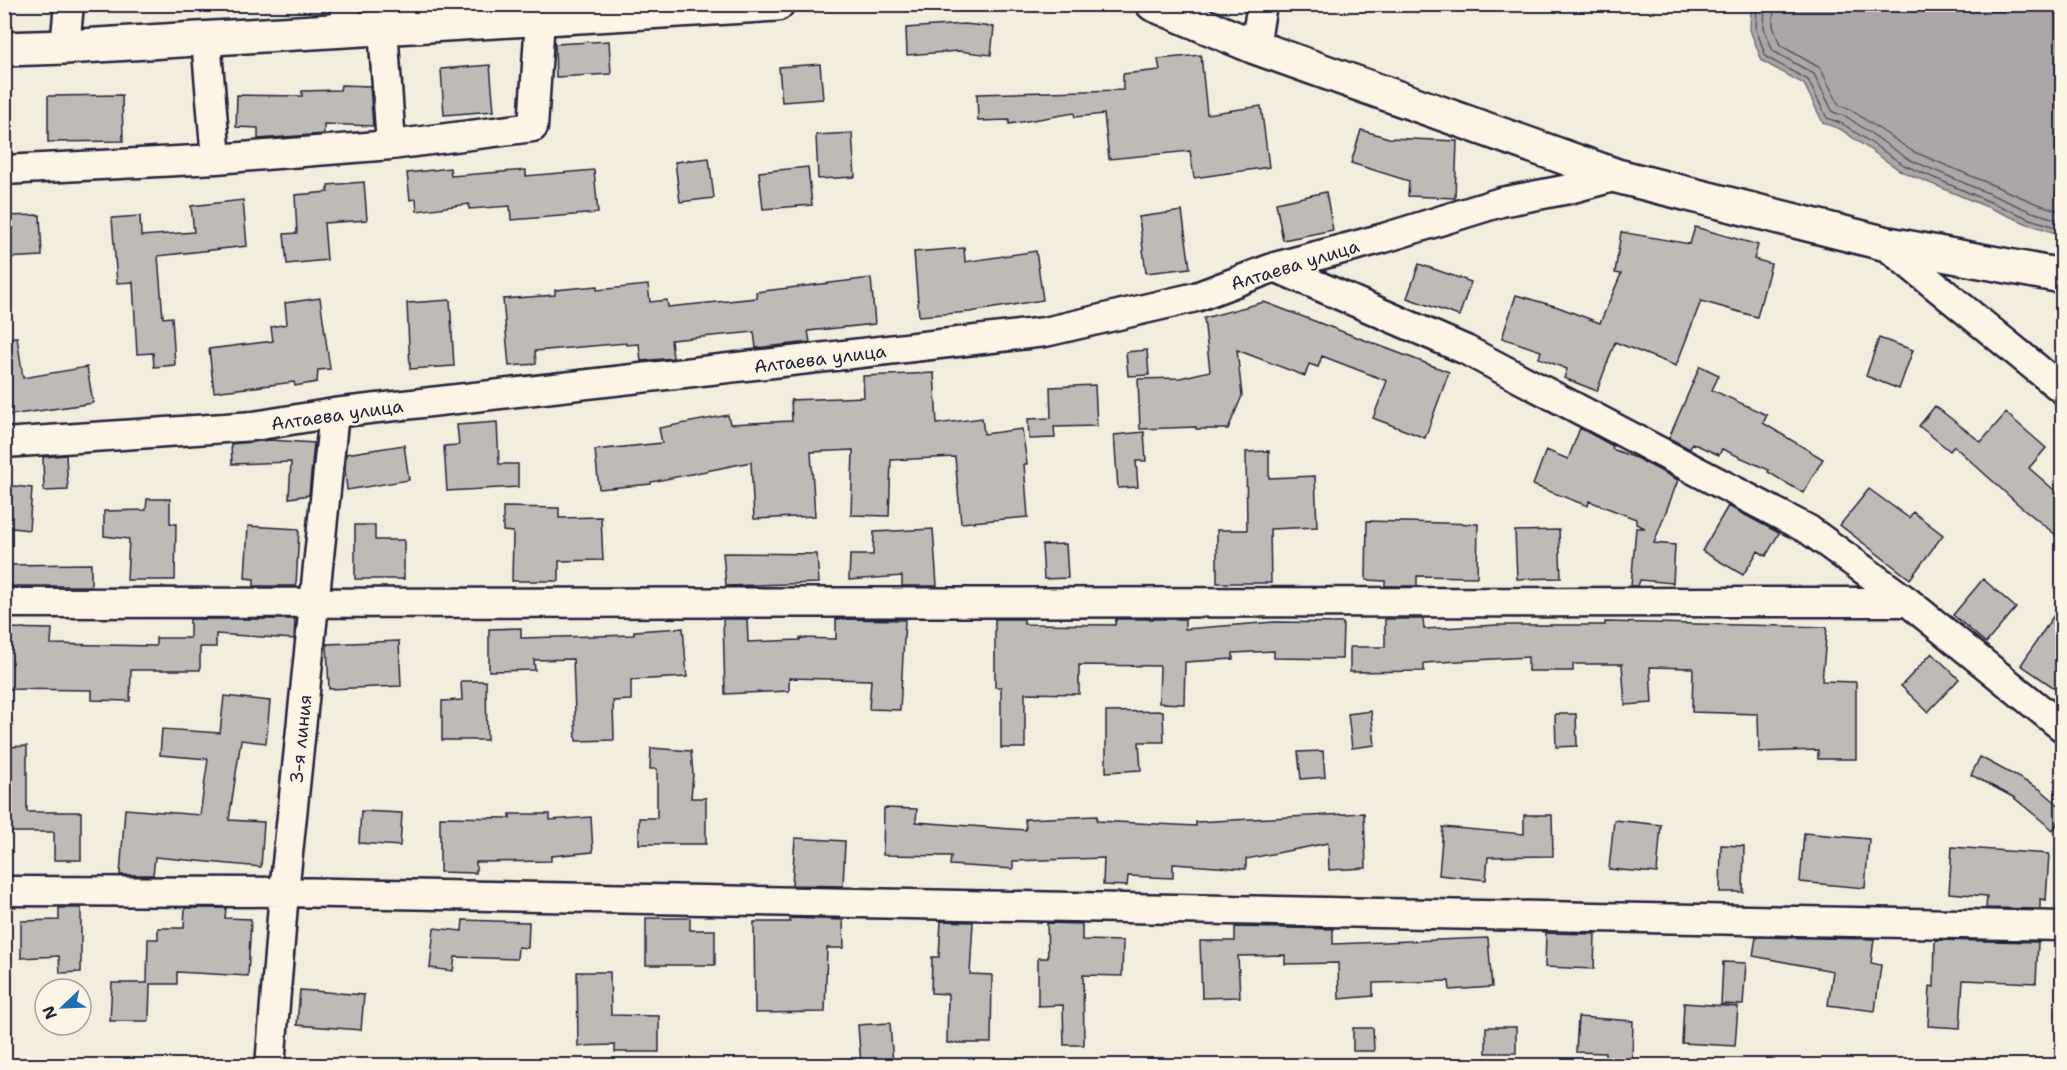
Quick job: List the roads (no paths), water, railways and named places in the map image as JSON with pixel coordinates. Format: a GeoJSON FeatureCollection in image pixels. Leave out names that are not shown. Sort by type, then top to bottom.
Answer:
{"type":"FeatureCollection","features":[{"type":"Feature","properties":{"kind":"street"},"geometry":{"type":"LineString","coordinates":[[65,47],[69,4]]}},
{"type":"Feature","properties":{"kind":"street"},"geometry":{"type":"LineString","coordinates":[[4,49],[206,39],[345,17],[383,28],[777,4]]}},
{"type":"Feature","properties":{"kind":"street"},"geometry":{"type":"LineString","coordinates":[[1153,4],[1255,47],[1617,176],[1883,243],[2062,276]]}},
{"type":"Feature","properties":{"kind":"street"},"geometry":{"type":"LineString","coordinates":[[1255,47],[1262,4]]}},
{"type":"Feature","properties":{"kind":"street"},"geometry":{"type":"LineString","coordinates":[[4,170],[216,159],[390,145],[533,127],[540,19]]}},
{"type":"Feature","properties":{"kind":"street"},"geometry":{"type":"LineString","coordinates":[[383,28],[390,145]]}},
{"type":"Feature","properties":{"kind":"street"},"geometry":{"type":"LineString","coordinates":[[206,39],[216,159]]}},
{"type":"Feature","properties":{"kind":"street","name":"Алтаева улица"},"geometry":{"type":"LineString","coordinates":[[4,443],[254,426],[334,413],[1045,332],[1196,297],[1275,267],[1384,238],[1501,202],[1569,189],[1617,176]]}},
{"type":"Feature","properties":{"kind":"street"},"geometry":{"type":"LineString","coordinates":[[1883,243],[2062,389]]}},
{"type":"Feature","properties":{"kind":"street"},"geometry":{"type":"LineString","coordinates":[[1275,267],[1466,350],[1799,524],[1908,602],[2062,727]]}},
{"type":"Feature","properties":{"kind":"street","name":"3-я линия"},"geometry":{"type":"LineString","coordinates":[[270,1065],[284,892],[334,413]]}},
{"type":"Feature","properties":{"kind":"street"},"geometry":{"type":"LineString","coordinates":[[4,603],[1908,602]]}},
{"type":"Feature","properties":{"kind":"street"},"geometry":{"type":"LineString","coordinates":[[4,891],[284,892],[2062,926]]}},
{"type":"Feature","properties":{"kind":"water"},"geometry":{"type":"Polygon","coordinates":[[[1751,5],[2062,5],[2062,235],[2028,224],[1901,171],[1840,129],[1823,123],[1804,84],[1762,61],[1750,30],[1751,5]]]}}]}
